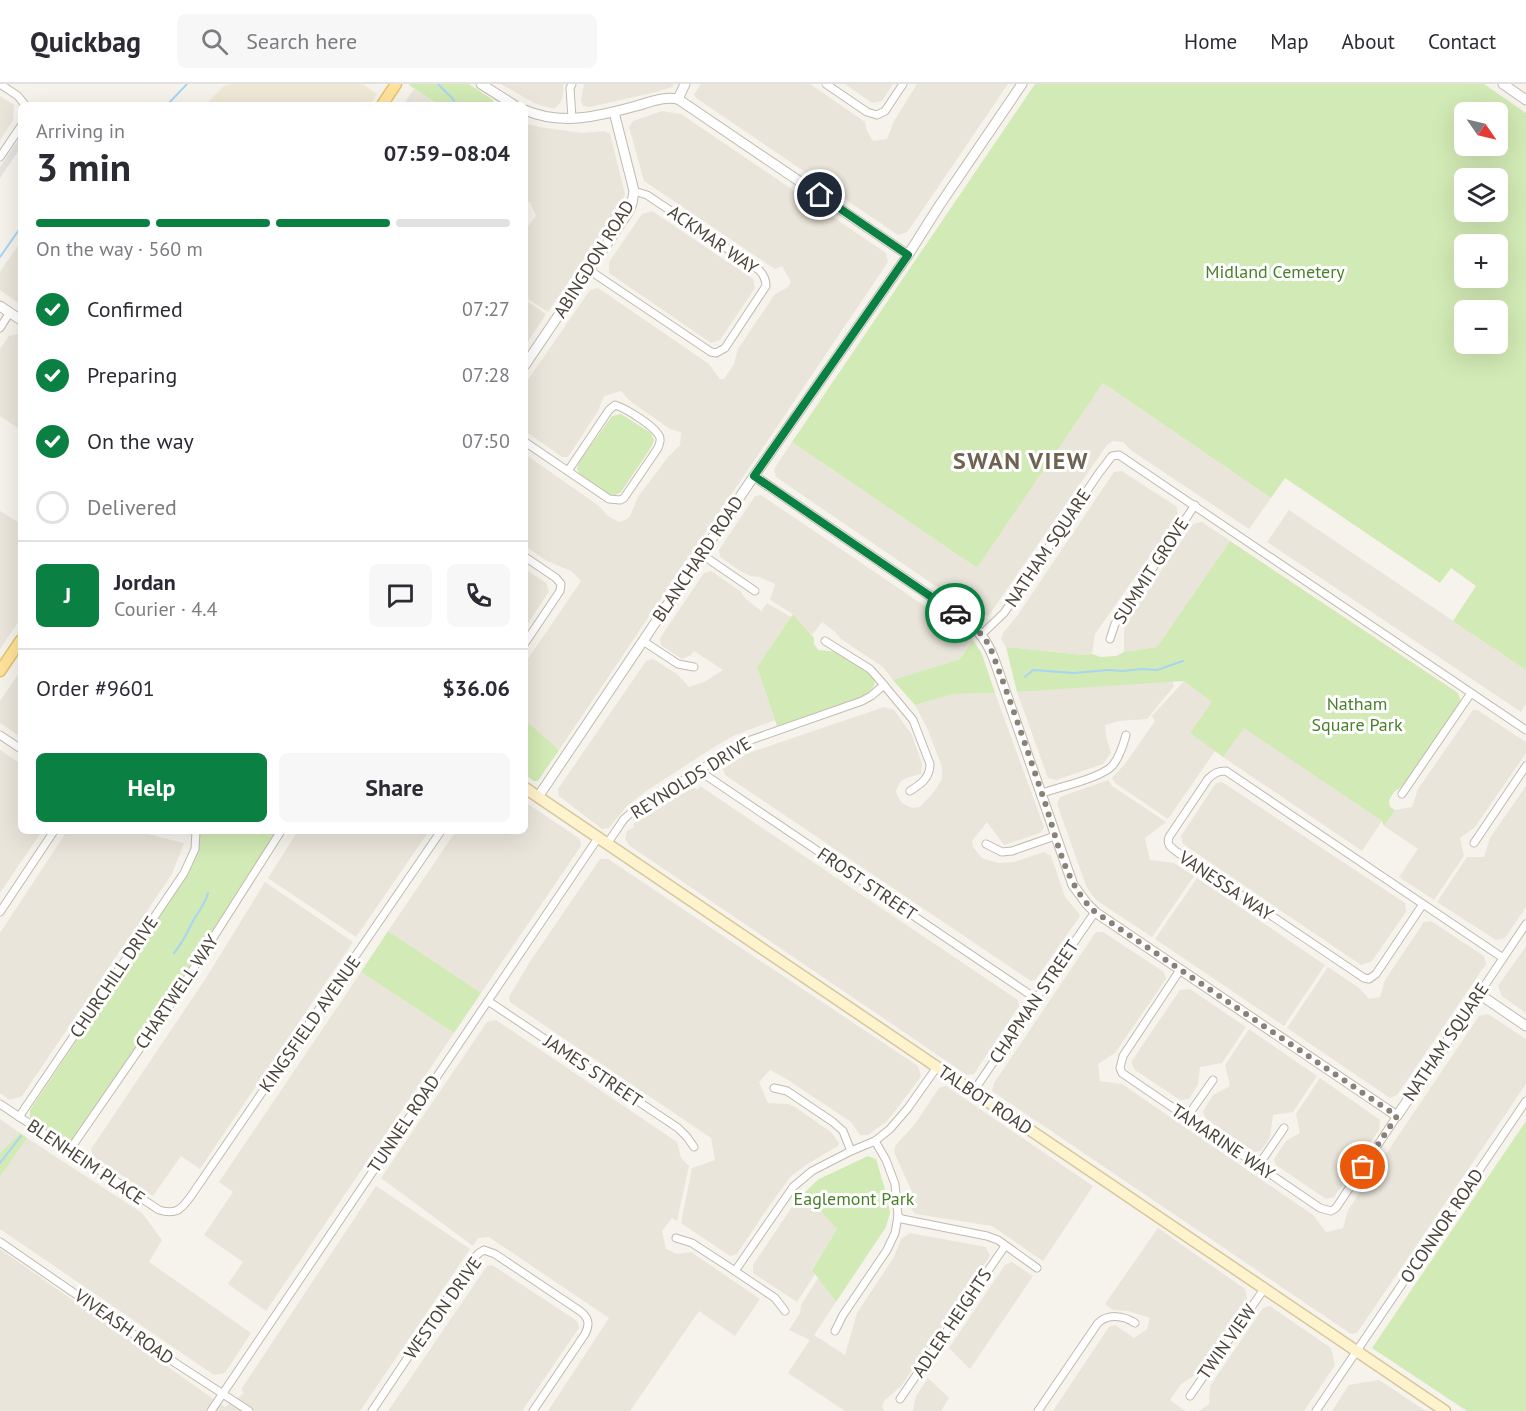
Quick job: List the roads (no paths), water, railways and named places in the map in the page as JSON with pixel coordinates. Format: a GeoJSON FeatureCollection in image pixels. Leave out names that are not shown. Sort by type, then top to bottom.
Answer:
{"type":"FeatureCollection","features":[{"type":"Feature","properties":{"kind":"main road"},"geometry":{"type":"LineString","coordinates":[[384,102],[396,84]]}},
{"type":"Feature","properties":{"kind":"main road"},"geometry":{"type":"LineString","coordinates":[[0,671],[18,644]]}},
{"type":"Feature","properties":{"kind":"main road","name":"TALBOT ROAD"},"geometry":{"type":"LineString","coordinates":[[528,790],[1445,1411]]}},
{"type":"Feature","properties":{"kind":"street"},"geometry":{"type":"LineString","coordinates":[[0,84],[23,102]]}},
{"type":"Feature","properties":{"kind":"street"},"geometry":{"type":"LineString","coordinates":[[481,84],[507,102]]}},
{"type":"Feature","properties":{"kind":"street"},"geometry":{"type":"LineString","coordinates":[[572,84],[570,88],[572,118]]}},
{"type":"Feature","properties":{"kind":"street"},"geometry":{"type":"LineString","coordinates":[[678,99],[686,84]]}},
{"type":"Feature","properties":{"kind":"street"},"geometry":{"type":"LineString","coordinates":[[826,84],[867,112],[877,115],[885,111],[903,84]]}},
{"type":"Feature","properties":{"kind":"street","name":"BLANCHARD ROAD"},"geometry":{"type":"LineString","coordinates":[[538,797],[1022,84]]}},
{"type":"Feature","properties":{"kind":"street"},"geometry":{"type":"LineString","coordinates":[[1503,84],[1526,100]]}},
{"type":"Feature","properties":{"kind":"street"},"geometry":{"type":"LineString","coordinates":[[528,111],[544,117],[572,118],[614,112],[666,98],[678,99],[908,255]]}},
{"type":"Feature","properties":{"kind":"street","name":"ABINGDON ROAD"},"geometry":{"type":"LineString","coordinates":[[528,361],[629,211],[632,203],[634,191],[614,112]]}},
{"type":"Feature","properties":{"kind":"street"},"geometry":{"type":"LineString","coordinates":[[0,157],[18,130]]}},
{"type":"Feature","properties":{"kind":"street","name":"ACKMAR WAY"},"geometry":{"type":"LineString","coordinates":[[589,270],[711,352],[716,353],[725,348],[766,286],[764,275],[759,270],[647,195],[634,191]]}},
{"type":"Feature","properties":{"kind":"street"},"geometry":{"type":"LineString","coordinates":[[0,306],[18,318]]}},
{"type":"Feature","properties":{"kind":"street"},"geometry":{"type":"LineString","coordinates":[[0,328],[10,312]]}},
{"type":"Feature","properties":{"kind":"street"},"geometry":{"type":"LineString","coordinates":[[528,444],[609,499],[620,500],[624,498],[658,448],[660,437],[656,430],[622,407],[615,405],[609,410],[568,471]]}},
{"type":"Feature","properties":{"kind":"street","name":"NATHAM SQUARE"},"geometry":{"type":"LineString","coordinates":[[1526,730],[1195,505],[1123,457],[1115,455],[1112,456],[1004,614],[982,634],[990,647],[1073,885],[1087,904],[1095,912],[1397,1116],[1526,924]]}},
{"type":"Feature","properties":{"kind":"street"},"geometry":{"type":"LineString","coordinates":[[754,476],[964,619],[982,634]]}},
{"type":"Feature","properties":{"kind":"street","name":"SUMMIT GROVE"},"geometry":{"type":"LineString","coordinates":[[1110,639],[1115,624],[1195,505]]}},
{"type":"Feature","properties":{"kind":"street"},"geometry":{"type":"LineString","coordinates":[[701,554],[755,591]]}},
{"type":"Feature","properties":{"kind":"street"},"geometry":{"type":"LineString","coordinates":[[528,559],[561,584],[560,591],[528,639]]}},
{"type":"Feature","properties":{"kind":"street"},"geometry":{"type":"LineString","coordinates":[[643,641],[678,664],[694,667]]}},
{"type":"Feature","properties":{"kind":"street"},"geometry":{"type":"LineString","coordinates":[[825,641],[870,669],[913,720],[930,764],[930,771],[928,777],[910,791]]}},
{"type":"Feature","properties":{"kind":"street","name":"REYNOLDS DRIVE"},"geometry":{"type":"LineString","coordinates":[[603,841],[633,811],[745,742],[862,701],[884,685]]}},
{"type":"Feature","properties":{"kind":"street"},"geometry":{"type":"LineString","coordinates":[[1402,794],[1471,693]]}},
{"type":"Feature","properties":{"kind":"street"},"geometry":{"type":"LineString","coordinates":[[0,735],[18,747]]}},
{"type":"Feature","properties":{"kind":"street"},"geometry":{"type":"LineString","coordinates":[[1042,793],[1108,769],[1120,754],[1126,735]]}},
{"type":"Feature","properties":{"kind":"street"},"geometry":{"type":"LineString","coordinates":[[1474,843],[1526,766]]}},
{"type":"Feature","properties":{"kind":"street","name":"FROST STREET"},"geometry":{"type":"LineString","coordinates":[[698,770],[1035,998]]}},
{"type":"Feature","properties":{"kind":"street","name":"VANESSA WAY"},"geometry":{"type":"LineString","coordinates":[[1423,904],[1377,974],[1369,979],[1364,978],[1177,852],[1167,841],[1208,779],[1218,771],[1226,771],[1503,958]]}},
{"type":"Feature","properties":{"kind":"street"},"geometry":{"type":"LineString","coordinates":[[0,912],[52,834]]}},
{"type":"Feature","properties":{"kind":"street","name":"CHURCHILL DRIVE"},"geometry":{"type":"LineString","coordinates":[[19,1117],[184,873],[195,849],[196,834]]}},
{"type":"Feature","properties":{"kind":"street","name":"CHARTWELL WAY"},"geometry":{"type":"LineString","coordinates":[[69,1151],[176,996],[279,834]]}},
{"type":"Feature","properties":{"kind":"street","name":"KINGSFIELD AVENUE"},"geometry":{"type":"LineString","coordinates":[[174,1212],[183,1207],[191,1196],[439,834]]}},
{"type":"Feature","properties":{"kind":"street"},"geometry":{"type":"LineString","coordinates":[[986,844],[1002,852],[1012,851],[1055,836]]}},
{"type":"Feature","properties":{"kind":"street","name":"TUNNEL ROAD"},"geometry":{"type":"LineString","coordinates":[[211,1411],[488,1001],[603,841]]}},
{"type":"Feature","properties":{"kind":"street","name":"CHAPMAN STREET"},"geometry":{"type":"LineString","coordinates":[[973,1092],[1095,912]]}},
{"type":"Feature","properties":{"kind":"street","name":"TAMARINE WAY"},"geometry":{"type":"LineString","coordinates":[[1180,969],[1123,1056],[1120,1068],[1126,1077],[1320,1208],[1331,1211],[1336,1208],[1397,1116]]}},
{"type":"Feature","properties":{"kind":"street"},"geometry":{"type":"LineString","coordinates":[[1479,994],[1526,1026]]}},
{"type":"Feature","properties":{"kind":"street","name":"JAMES STREET"},"geometry":{"type":"LineString","coordinates":[[488,1001],[678,1128],[694,1147]]}},
{"type":"Feature","properties":{"kind":"street"},"geometry":{"type":"LineString","coordinates":[[735,1271],[793,1187],[812,1171],[875,1141],[890,1129],[904,1114],[937,1067]]}},
{"type":"Feature","properties":{"kind":"street"},"geometry":{"type":"LineString","coordinates":[[1187,1117],[1213,1080]]}},
{"type":"Feature","properties":{"kind":"street"},"geometry":{"type":"LineString","coordinates":[[774,1088],[787,1091],[833,1122],[843,1131],[851,1151]]}},
{"type":"Feature","properties":{"kind":"street","name":"O'CONNOR ROAD"},"geometry":{"type":"LineString","coordinates":[[1316,1411],[1526,1101]]}},
{"type":"Feature","properties":{"kind":"street","name":"BLENHEIM PLACE"},"geometry":{"type":"LineString","coordinates":[[0,1104],[159,1210],[174,1212]]}},
{"type":"Feature","properties":{"kind":"street"},"geometry":{"type":"LineString","coordinates":[[1258,1166],[1284,1128]]}},
{"type":"Feature","properties":{"kind":"street"},"geometry":{"type":"LineString","coordinates":[[835,1331],[843,1315],[887,1250],[895,1233],[898,1216],[895,1184],[886,1160],[875,1141]]}},
{"type":"Feature","properties":{"kind":"street"},"geometry":{"type":"LineString","coordinates":[[898,1216],[902,1219],[998,1240],[1037,1268]]}},
{"type":"Feature","properties":{"kind":"street"},"geometry":{"type":"LineString","coordinates":[[676,1238],[693,1243],[735,1271],[775,1298],[785,1311]]}},
{"type":"Feature","properties":{"kind":"street","name":"VIVEASH ROAD"},"geometry":{"type":"LineString","coordinates":[[0,1242],[249,1411]]}},
{"type":"Feature","properties":{"kind":"street","name":"ADLER HEIGHTS"},"geometry":{"type":"LineString","coordinates":[[900,1399],[1005,1246]]}},
{"type":"Feature","properties":{"kind":"street","name":"WESTON DRIVE"},"geometry":{"type":"LineString","coordinates":[[372,1411],[475,1257],[484,1251],[495,1254],[580,1311],[589,1321],[585,1334],[533,1411]]}},
{"type":"Feature","properties":{"kind":"street","name":"TWIN VIEW"},"geometry":{"type":"LineString","coordinates":[[1190,1396],[1264,1289]]}},
{"type":"Feature","properties":{"kind":"street"},"geometry":{"type":"LineString","coordinates":[[1038,1411],[1098,1323],[1108,1317],[1125,1318],[1135,1323]]}},
{"type":"Feature","properties":{"kind":"waterway"},"geometry":{"type":"LineString","coordinates":[[170,102],[187,84]]}},
{"type":"Feature","properties":{"kind":"waterway"},"geometry":{"type":"LineString","coordinates":[[438,84],[454,102]]}},
{"type":"Feature","properties":{"kind":"waterway"},"geometry":{"type":"LineString","coordinates":[[0,257],[18,231]]}},
{"type":"Feature","properties":{"kind":"waterway"},"geometry":{"type":"LineString","coordinates":[[1025,677],[1033,670],[1074,673],[1157,670],[1183,661]]}},
{"type":"Feature","properties":{"kind":"waterway"},"geometry":{"type":"LineString","coordinates":[[174,953],[205,902],[208,893]]}},
{"type":"Feature","properties":{"kind":"waterway"},"geometry":{"type":"LineString","coordinates":[[0,1163],[21,1136]]}},
{"type":"Feature","properties":{"kind":"district","name":"SWAN VIEW"},"geometry":{"type":"Point","coordinates":[1021,461]}},
{"type":"Feature","properties":{"kind":"park label","name":"Midland Cemetery"},"geometry":{"type":"Point","coordinates":[1275,272]}},
{"type":"Feature","properties":{"kind":"park label","name":"Natham Square Park"},"geometry":{"type":"Point","coordinates":[1357,714]}},
{"type":"Feature","properties":{"kind":"park label","name":"Eaglemont Park"},"geometry":{"type":"Point","coordinates":[854,1199]}}]}
